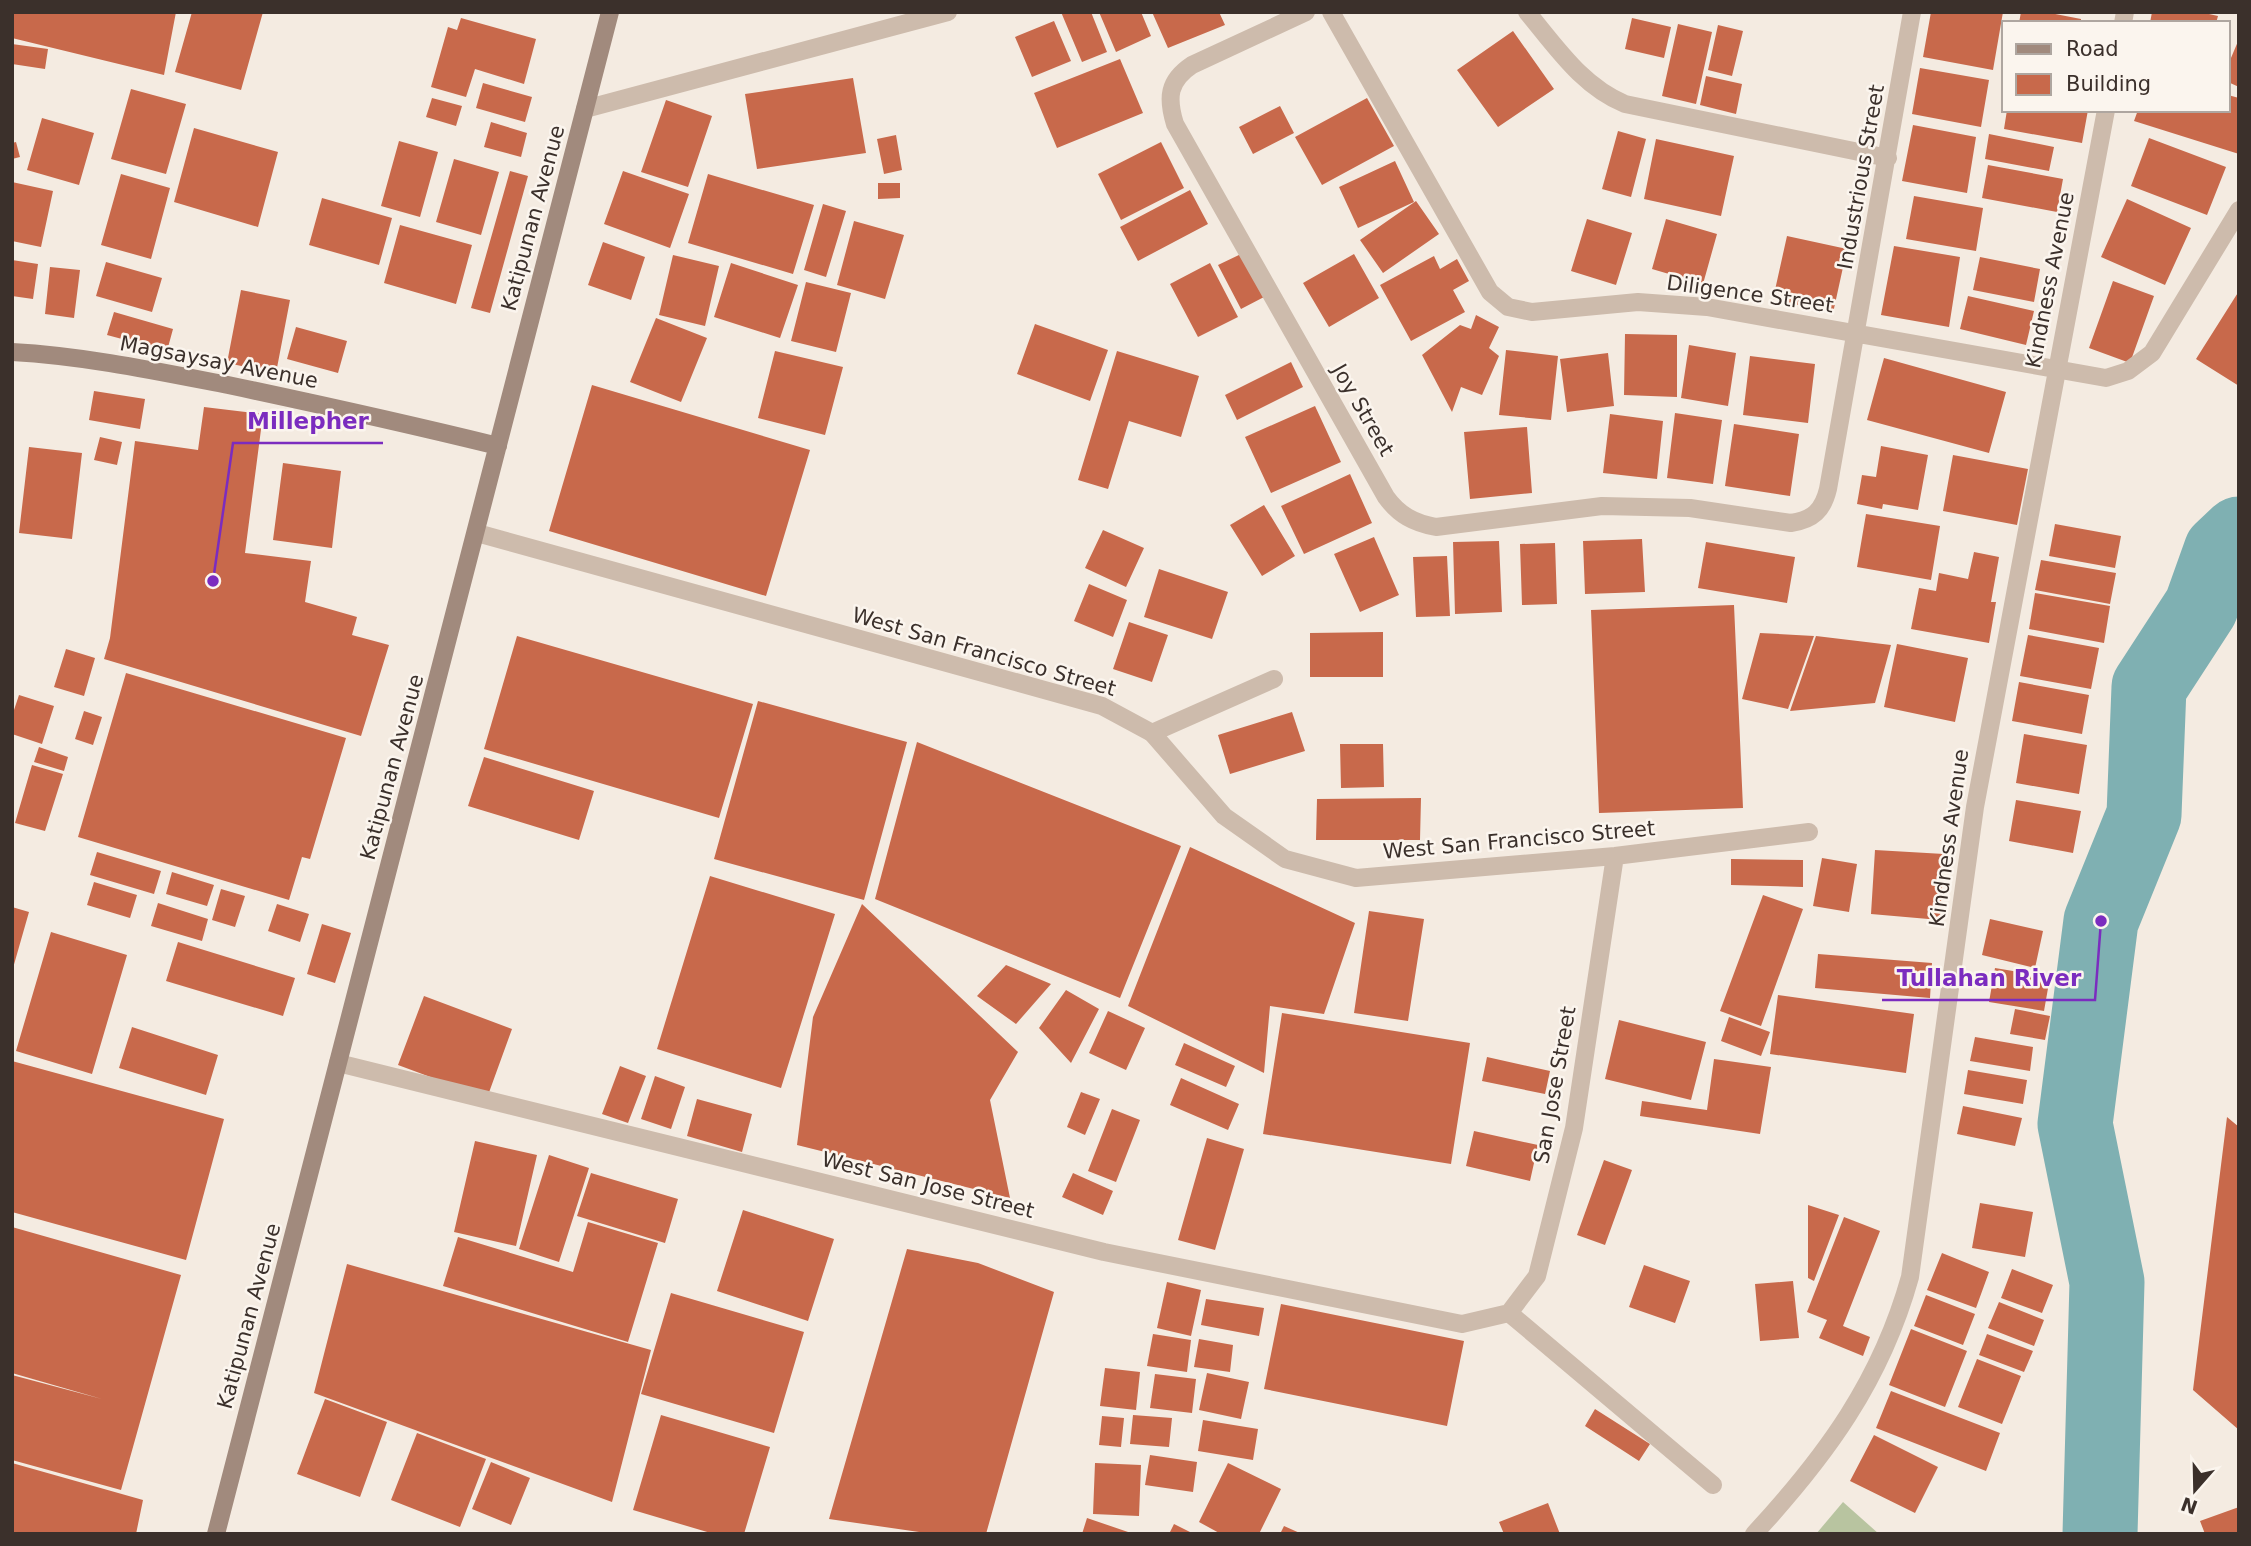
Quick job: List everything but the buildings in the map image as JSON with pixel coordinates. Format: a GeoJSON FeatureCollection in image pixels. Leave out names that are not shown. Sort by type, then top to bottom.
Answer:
{"type":"FeatureCollection","features":[{"type":"Feature","properties":{"kind":"main road","name":"Katipunan Avenue"},"geometry":{"type":"LineString","coordinates":[[216,1534],[610,12]]}},
{"type":"Feature","properties":{"kind":"main road","name":"Magsaysay Avenue"},"geometry":{"type":"LineString","coordinates":[[12,352],[58,355],[163,372],[286,397],[498,446]]}},
{"type":"Feature","properties":{"kind":"street"},"geometry":{"type":"LineString","coordinates":[[585,109],[948,12]]}},
{"type":"Feature","properties":{"kind":"street","name":"Joy Street"},"geometry":{"type":"LineString","coordinates":[[1306,12],[1179,73],[1172,85],[1170,110],[1175,124],[1394,507],[1419,524],[1436,527],[1602,506],[1690,508],[1791,523],[1805,521],[1818,513]]}},
{"type":"Feature","properties":{"kind":"street","name":"Diligence Street"},"geometry":{"type":"LineString","coordinates":[[1331,12],[1490,292],[1508,307],[1532,312],[1638,302],[1707,307],[2106,378],[2128,372],[2146,360],[2239,210]]}},
{"type":"Feature","properties":{"kind":"street"},"geometry":{"type":"LineString","coordinates":[[1527,12],[1579,75],[1607,96],[1625,104],[1888,158]]}},
{"type":"Feature","properties":{"kind":"street","name":"Industrious Street"},"geometry":{"type":"LineString","coordinates":[[1818,513],[1828,489],[1912,12]]}},
{"type":"Feature","properties":{"kind":"street","name":"Kindness Avenue"},"geometry":{"type":"LineString","coordinates":[[1754,1534],[1803,1480],[1851,1414],[1888,1344],[1910,1277],[1917,1244],[1975,807],[2106,112]]}},
{"type":"Feature","properties":{"kind":"street","name":"West San Francisco Street"},"geometry":{"type":"LineString","coordinates":[[477,533],[1102,706],[1152,733],[1224,816],[1285,859],[1356,878],[1615,856],[1809,832]]}},
{"type":"Feature","properties":{"kind":"street"},"geometry":{"type":"LineString","coordinates":[[1152,733],[1273,679]]}},
{"type":"Feature","properties":{"kind":"street","name":"San Jose Street"},"geometry":{"type":"LineString","coordinates":[[1510,1313],[1537,1276],[1574,1128],[1615,856]]}},
{"type":"Feature","properties":{"kind":"street","name":"West San Jose Street"},"geometry":{"type":"LineString","coordinates":[[338,1063],[1104,1252],[1462,1324],[1510,1313]]}},
{"type":"Feature","properties":{"kind":"street"},"geometry":{"type":"LineString","coordinates":[[1510,1313],[1713,1485]]}},
{"type":"Feature","properties":{"kind":"green space"},"geometry":{"type":"Polygon","coordinates":[[[1843,1502],[1879,1534],[1816,1534],[1843,1502]]]}},
{"type":"Feature","properties":{"kind":"waterway"},"geometry":{"type":"LineString","coordinates":[[2100,1534],[2107,1282],[2075,1124],[2101,921],[2144,815],[2149,687],[2201,607],[2221,551],[2239,534]]}},
{"type":"Feature","properties":{"kind":"place","name":"Millepher"},"geometry":{"type":"Point","coordinates":[213,581]}},
{"type":"Feature","properties":{"kind":"place","name":"Tullahan River"},"geometry":{"type":"Point","coordinates":[2101,921]}}]}
